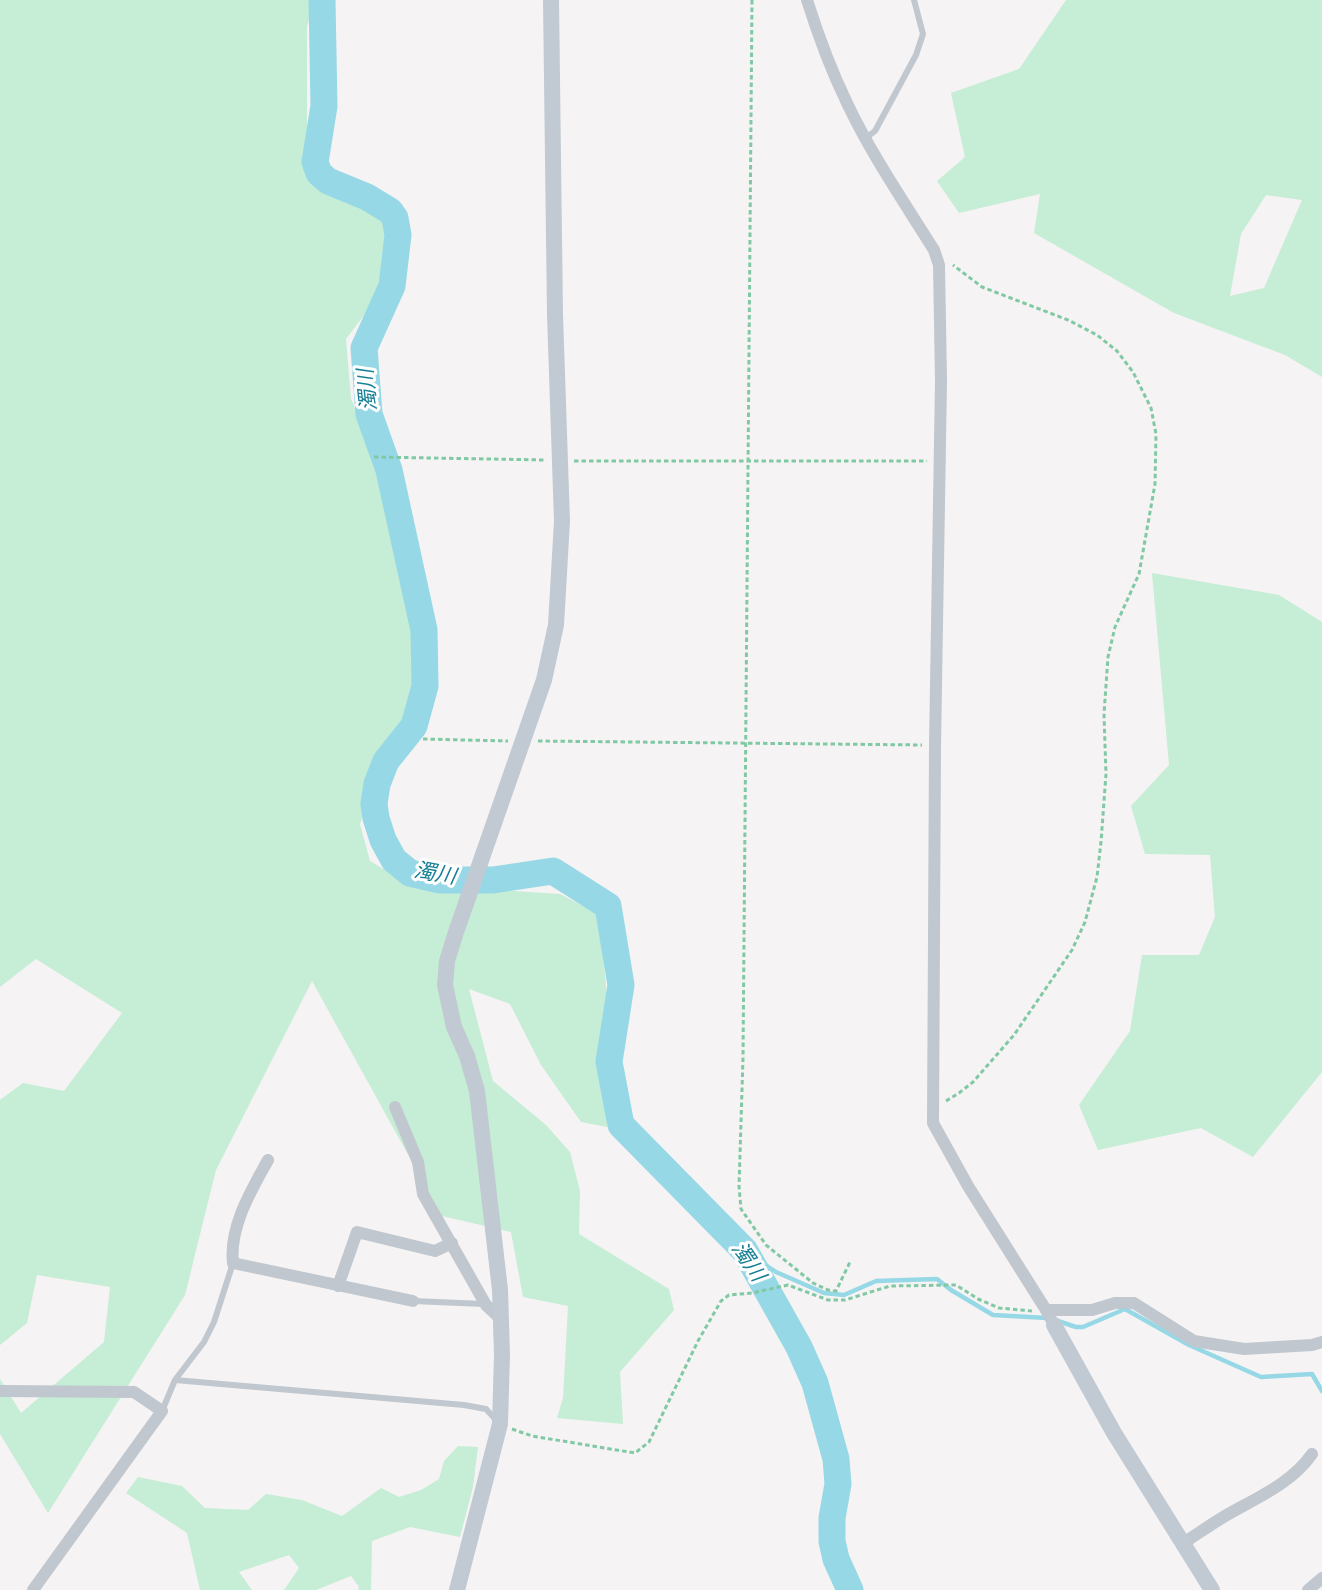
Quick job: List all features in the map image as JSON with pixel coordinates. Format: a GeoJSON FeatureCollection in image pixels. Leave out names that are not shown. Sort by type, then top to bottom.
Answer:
{"type":"FeatureCollection","features":[{"type":"Feature","properties":{"kind":"street"},"geometry":{"type":"LineString","coordinates":[[457,1590],[500,1424],[502,1320],[477,1091],[467,1056],[454,1027],[445,985],[447,961],[544,680],[556,625],[562,521],[555,315],[551,0]]}},
{"type":"Feature","properties":{"kind":"street"},"geometry":{"type":"LineString","coordinates":[[807,0],[834,74],[866,138],[938,258],[941,307],[933,1123],[968,1186],[1049,1317],[1114,1433],[1212,1590]]}},
{"type":"Feature","properties":{"kind":"street"},"geometry":{"type":"LineString","coordinates":[[395,1107],[418,1162],[423,1194],[486,1305],[502,1320]]}},
{"type":"Feature","properties":{"kind":"street"},"geometry":{"type":"LineString","coordinates":[[268,1160],[249,1195],[231,1246],[233,1263],[413,1301]]}},
{"type":"Feature","properties":{"kind":"street"},"geometry":{"type":"LineString","coordinates":[[338,1286],[357,1232],[435,1251],[452,1243]]}},
{"type":"Feature","properties":{"kind":"street"},"geometry":{"type":"LineString","coordinates":[[1049,1317],[1092,1310],[1115,1303],[1134,1303],[1194,1341],[1244,1348],[1312,1345],[1322,1342]]}},
{"type":"Feature","properties":{"kind":"street"},"geometry":{"type":"LineString","coordinates":[[0,1391],[134,1392],[162,1411],[33,1590]]}},
{"type":"Feature","properties":{"kind":"street"},"geometry":{"type":"LineString","coordinates":[[1182,1544],[1220,1519],[1290,1479],[1304,1466],[1312,1454]]}},
{"type":"Feature","properties":{"kind":"street"},"geometry":{"type":"LineString","coordinates":[[1308,1590],[1322,1578]]}},
{"type":"Feature","properties":{"kind":"lane"},"geometry":{"type":"LineString","coordinates":[[866,138],[875,131],[916,55],[922,34],[914,0]]}},
{"type":"Feature","properties":{"kind":"lane"},"geometry":{"type":"LineString","coordinates":[[162,1411],[175,1380],[204,1342],[214,1322],[233,1263]]}},
{"type":"Feature","properties":{"kind":"lane"},"geometry":{"type":"LineString","coordinates":[[413,1301],[486,1305]]}},
{"type":"Feature","properties":{"kind":"lane"},"geometry":{"type":"LineString","coordinates":[[175,1380],[464,1405],[486,1409],[500,1424]]}},
{"type":"Feature","properties":{"kind":"path"},"geometry":{"type":"LineString","coordinates":[[752,0],[743,1058],[739,1186],[741,1209],[765,1245],[813,1283],[836,1291],[851,1260]]}},
{"type":"Feature","properties":{"kind":"path"},"geometry":{"type":"LineString","coordinates":[[933,1103],[943,1102],[959,1093],[994,1060],[1042,997],[1072,950],[1085,922],[1096,877],[1101,842],[1106,774],[1104,714],[1108,657],[1115,627],[1139,574],[1155,484],[1156,434],[1151,408],[1133,372],[1117,351],[1097,335],[1068,320],[981,287],[952,264],[938,258]]}},
{"type":"Feature","properties":{"kind":"path"},"geometry":{"type":"LineString","coordinates":[[374,457],[561,461],[940,460]]}},
{"type":"Feature","properties":{"kind":"path"},"geometry":{"type":"LineString","coordinates":[[423,739],[935,746]]}},
{"type":"Feature","properties":{"kind":"path"},"geometry":{"type":"LineString","coordinates":[[500,1424],[532,1436],[635,1453],[649,1442],[698,1341],[721,1301],[729,1295],[752,1293],[788,1285],[828,1300],[845,1300],[890,1286],[956,1286],[999,1308],[1049,1317]]}},
{"type":"Feature","properties":{"kind":"green space"},"geometry":{"type":"Polygon","coordinates":[[[0,0],[314,0],[307,27],[307,170],[327,190],[357,201],[383,215],[390,222],[393,239],[387,285],[346,339],[351,399],[382,471],[421,630],[421,686],[410,724],[383,756],[360,824],[370,861],[409,884],[560,894],[599,914],[607,996],[607,1127],[581,1122],[541,1065],[510,1004],[469,989],[493,1081],[546,1125],[570,1152],[580,1191],[579,1234],[669,1289],[674,1310],[620,1372],[623,1424],[557,1418],[563,1398],[568,1306],[523,1297],[511,1232],[442,1216],[312,981],[216,1170],[185,1295],[48,1513],[0,1434],[0,1379],[21,1413],[104,1342],[110,1287],[37,1275],[27,1323],[0,1345],[0,1100],[23,1083],[64,1091],[122,1013],[36,959],[0,987],[0,0]]]}},
{"type":"Feature","properties":{"kind":"green space"},"geometry":{"type":"Polygon","coordinates":[[[1066,0],[1322,0],[1322,377],[1285,355],[1174,313],[1034,233],[1040,194],[959,213],[937,181],[965,157],[951,93],[1019,69],[1066,0]],[[1266,195],[1241,234],[1230,296],[1264,288],[1302,200],[1266,195]]]}},
{"type":"Feature","properties":{"kind":"green space"},"geometry":{"type":"Polygon","coordinates":[[[1152,573],[1279,595],[1322,622],[1322,1072],[1253,1157],[1201,1128],[1098,1150],[1079,1105],[1130,1031],[1142,955],[1199,955],[1215,917],[1210,855],[1145,854],[1131,806],[1169,765],[1152,573]]]}},
{"type":"Feature","properties":{"kind":"green space"},"geometry":{"type":"Polygon","coordinates":[[[458,1446],[478,1447],[473,1487],[460,1537],[410,1527],[372,1541],[371,1590],[358,1590],[359,1587],[351,1576],[316,1590],[284,1590],[299,1568],[289,1555],[239,1572],[252,1590],[200,1590],[187,1533],[126,1493],[138,1477],[182,1486],[205,1508],[248,1510],[266,1494],[302,1500],[342,1516],[381,1488],[399,1497],[421,1490],[439,1479],[444,1461],[458,1446]]]}},
{"type":"Feature","properties":{"kind":"waterway","name":"濁川"},"geometry":{"type":"LineString","coordinates":[[322,0],[324,106],[315,162],[319,173],[328,181],[367,197],[390,211],[395,218],[398,235],[392,286],[364,348],[369,414],[389,470],[424,630],[425,686],[414,726],[386,761],[377,784],[374,804],[383,840],[394,860],[410,873],[440,880],[493,880],[553,871],[608,906],[621,985],[609,1062],[621,1125],[745,1251],[799,1347],[815,1383],[836,1459],[838,1484],[832,1518],[832,1541],[836,1559],[850,1590]]}},
{"type":"Feature","properties":{"kind":"waterway"},"geometry":{"type":"LineString","coordinates":[[745,1251],[776,1272],[824,1293],[844,1295],[876,1281],[937,1279],[993,1315],[1047,1318]]}},
{"type":"Feature","properties":{"kind":"waterway"},"geometry":{"type":"LineString","coordinates":[[1058,1321],[1083,1327],[1125,1309],[1189,1345],[1261,1377],[1312,1374],[1322,1391]]}}]}
